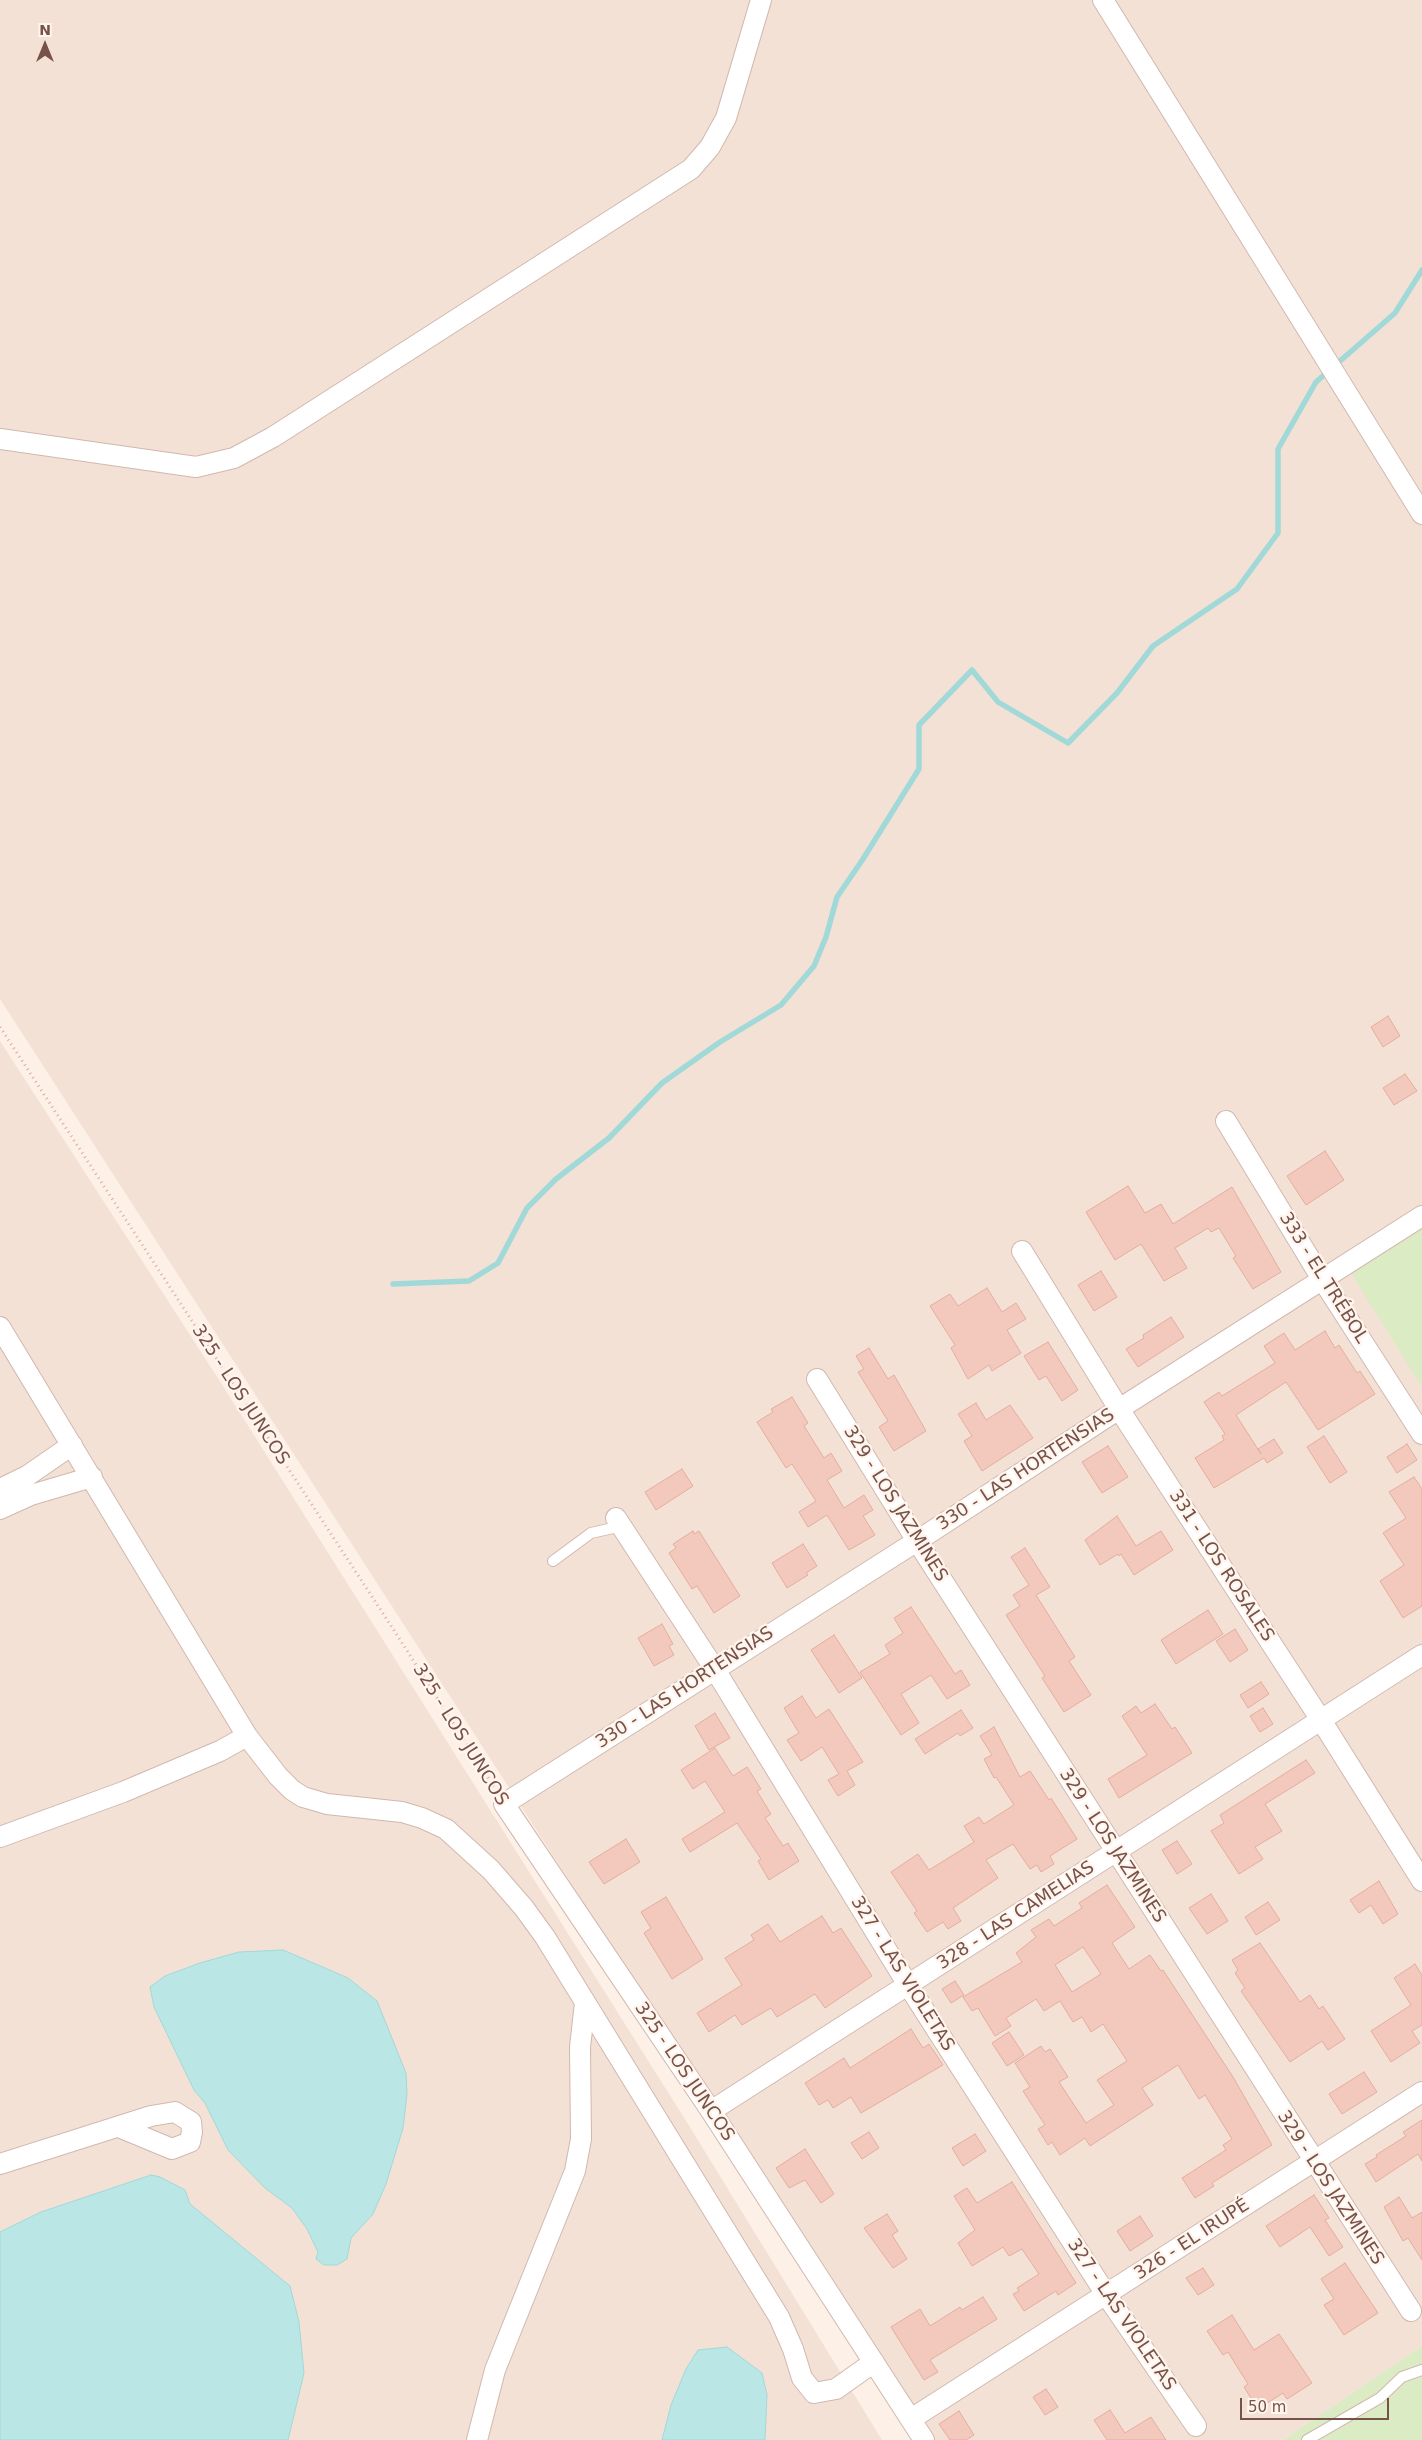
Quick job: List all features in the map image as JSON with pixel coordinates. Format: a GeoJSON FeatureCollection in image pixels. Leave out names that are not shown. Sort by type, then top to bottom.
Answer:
{"type":"FeatureCollection","features":[{"type":"Feature","properties":{"kind":"street"},"geometry":{"type":"LineString","coordinates":[[0,438],[196,467],[234,458],[273,437],[692,169],[710,147],[726,118],[761,0]]}},
{"type":"Feature","properties":{"kind":"street"},"geometry":{"type":"LineString","coordinates":[[1103,0],[1422,514]]}},
{"type":"Feature","properties":{"kind":"street","name":"333 - EL TRÉBOL"},"geometry":{"type":"LineString","coordinates":[[1226,1121],[1322,1279],[1422,1434]]}},
{"type":"Feature","properties":{"kind":"street","name":"330 - LAS HORTENSIAS"},"geometry":{"type":"LineString","coordinates":[[504,1804],[1422,1216]]}},
{"type":"Feature","properties":{"kind":"street","name":"331 - LOS ROSALES"},"geometry":{"type":"LineString","coordinates":[[1022,1252],[1119,1409],[1321,1720],[1422,1881]]}},
{"type":"Feature","properties":{"kind":"street"},"geometry":{"type":"LineString","coordinates":[[0,1327],[247,1736],[278,1776],[292,1790],[303,1797],[327,1804],[402,1812],[422,1818],[446,1829],[491,1870],[524,1908],[545,1937],[779,2317],[793,2349],[802,2378],[814,2393],[836,2389],[874,2362]]}},
{"type":"Feature","properties":{"kind":"street","name":"329 - LOS JAZMINES"},"geometry":{"type":"LineString","coordinates":[[817,1379],[917,1541],[1313,2162],[1411,2311]]}},
{"type":"Feature","properties":{"kind":"street"},"geometry":{"type":"LineString","coordinates":[[0,1489],[27,1476],[72,1445]]}},
{"type":"Feature","properties":{"kind":"street"},"geometry":{"type":"LineString","coordinates":[[0,1510],[31,1495],[92,1477]]}},
{"type":"Feature","properties":{"kind":"street","name":"327 - LAS VIOLETAS"},"geometry":{"type":"LineString","coordinates":[[619,1522],[714,1668],[908,1985],[1107,2296],[1196,2426]]}},
{"type":"Feature","properties":{"kind":"street","name":"328 - LAS CAMELIAS"},"geometry":{"type":"LineString","coordinates":[[711,2111],[1422,1655]]}},
{"type":"Feature","properties":{"kind":"street"},"geometry":{"type":"LineString","coordinates":[[0,1837],[123,1792],[220,1751],[247,1736]]}},
{"type":"Feature","properties":{"kind":"street","name":"325 - LOS JUNCOS"},"geometry":{"type":"LineString","coordinates":[[504,1804],[711,2111],[924,2440]]}},
{"type":"Feature","properties":{"kind":"street"},"geometry":{"type":"LineString","coordinates":[[477,2440],[495,2370],[575,2171],[581,2140],[580,2047],[585,2002]]}},
{"type":"Feature","properties":{"kind":"street","name":"326 - EL IRUPÉ"},"geometry":{"type":"LineString","coordinates":[[911,2419],[1107,2296],[1422,2092]]}},
{"type":"Feature","properties":{"kind":"street"},"geometry":{"type":"LineString","coordinates":[[0,2164],[120,2127]]}},
{"type":"Feature","properties":{"kind":"lane"},"geometry":{"type":"LineString","coordinates":[[553,1561],[591,1533],[619,1522]]}},
{"type":"Feature","properties":{"kind":"lane"},"geometry":{"type":"LineString","coordinates":[[1307,2440],[1380,2398],[1402,2377],[1422,2370]]}},
{"type":"Feature","properties":{"kind":"path","name":"325 - LOS JUNCOS"},"geometry":{"type":"LineString","coordinates":[[0,1027],[397,1635],[504,1804]]}},
{"type":"Feature","properties":{"kind":"shaded area"},"geometry":{"type":"Polygon","coordinates":[[[0,0],[1422,0],[1422,2346],[1283,2440],[930,2440],[0,999],[0,0]]]}},
{"type":"Feature","properties":{"kind":"shaded area"},"geometry":{"type":"Polygon","coordinates":[[[0,1041],[223,1386],[688,2124],[882,2440],[0,2440],[0,1041]]]}},
{"type":"Feature","properties":{"kind":"green space"},"geometry":{"type":"Polygon","coordinates":[[[1422,1229],[1422,1387],[1351,1273],[1422,1229]]]}},
{"type":"Feature","properties":{"kind":"green space"},"geometry":{"type":"Polygon","coordinates":[[[1422,2346],[1422,2440],[1283,2440],[1422,2346]]]}},
{"type":"Feature","properties":{"kind":"water"},"geometry":{"type":"Polygon","coordinates":[[[283,1950],[348,1978],[377,2001],[406,2073],[407,2094],[403,2128],[386,2184],[373,2214],[351,2238],[347,2259],[337,2265],[324,2265],[316,2259],[318,2252],[307,2229],[292,2208],[265,2188],[228,2150],[205,2103],[194,2090],[154,2007],[150,1987],[165,1976],[200,1963],[239,1952],[283,1950]]]}},
{"type":"Feature","properties":{"kind":"water"},"geometry":{"type":"Polygon","coordinates":[[[151,2175],[160,2177],[185,2190],[190,2204],[290,2286],[299,2322],[304,2373],[288,2440],[0,2440],[0,2232],[41,2212],[151,2175]]]}},
{"type":"Feature","properties":{"kind":"water"},"geometry":{"type":"Polygon","coordinates":[[[727,2347],[762,2373],[767,2395],[765,2440],[662,2440],[671,2405],[686,2369],[698,2350],[727,2347]]]}},
{"type":"Feature","properties":{"kind":"building"},"geometry":{"type":"Polygon","coordinates":[[[1388,1016],[1400,1036],[1383,1047],[1371,1027],[1388,1016]]]}},
{"type":"Feature","properties":{"kind":"building"},"geometry":{"type":"Polygon","coordinates":[[[1405,1074],[1417,1091],[1394,1105],[1383,1088],[1405,1074]]]}},
{"type":"Feature","properties":{"kind":"building"},"geometry":{"type":"Polygon","coordinates":[[[1325,1151],[1344,1180],[1306,1205],[1287,1176],[1325,1151]]]}},
{"type":"Feature","properties":{"kind":"building"},"geometry":{"type":"Polygon","coordinates":[[[1128,1186],[1145,1213],[1161,1204],[1173,1224],[1232,1187],[1281,1272],[1253,1289],[1233,1258],[1236,1256],[1219,1228],[1211,1232],[1208,1228],[1175,1248],[1187,1268],[1164,1281],[1141,1244],[1115,1260],[1086,1212],[1128,1186]]]}},
{"type":"Feature","properties":{"kind":"building"},"geometry":{"type":"Polygon","coordinates":[[[1101,1271],[1117,1297],[1094,1311],[1078,1285],[1101,1271]]]}},
{"type":"Feature","properties":{"kind":"building"},"geometry":{"type":"Polygon","coordinates":[[[987,1288],[1002,1312],[1016,1303],[1026,1319],[1007,1330],[1021,1353],[992,1371],[989,1365],[968,1379],[951,1348],[955,1345],[930,1306],[950,1294],[958,1306],[987,1288]]]}},
{"type":"Feature","properties":{"kind":"building"},"geometry":{"type":"Polygon","coordinates":[[[1171,1317],[1184,1337],[1138,1367],[1126,1349],[1144,1338],[1143,1335],[1171,1317]]]}},
{"type":"Feature","properties":{"kind":"building"},"geometry":{"type":"Polygon","coordinates":[[[1325,1331],[1335,1348],[1339,1345],[1357,1373],[1360,1371],[1375,1394],[1318,1430],[1286,1382],[1236,1415],[1261,1454],[1258,1449],[1274,1439],[1283,1453],[1267,1463],[1264,1458],[1214,1488],[1195,1458],[1224,1440],[1222,1436],[1225,1434],[1204,1402],[1219,1392],[1222,1396],[1275,1363],[1264,1346],[1284,1333],[1295,1350],[1325,1331]]]}},
{"type":"Feature","properties":{"kind":"building"},"geometry":{"type":"Polygon","coordinates":[[[1048,1342],[1078,1390],[1062,1401],[1046,1376],[1039,1380],[1024,1356],[1048,1342]]]}},
{"type":"Feature","properties":{"kind":"building"},"geometry":{"type":"Polygon","coordinates":[[[869,1348],[888,1379],[894,1375],[926,1431],[894,1451],[879,1427],[888,1421],[858,1372],[864,1369],[856,1356],[869,1348]]]}},
{"type":"Feature","properties":{"kind":"building"},"geometry":{"type":"Polygon","coordinates":[[[792,1397],[808,1423],[804,1426],[824,1458],[831,1453],[842,1471],[827,1480],[844,1508],[864,1495],[873,1510],[863,1516],[875,1535],[849,1550],[827,1515],[808,1527],[799,1512],[816,1501],[792,1464],[786,1468],[757,1422],[773,1412],[771,1409],[792,1397]]]}},
{"type":"Feature","properties":{"kind":"building"},"geometry":{"type":"Polygon","coordinates":[[[976,1403],[986,1420],[1010,1405],[1033,1438],[982,1471],[964,1441],[972,1436],[958,1414],[976,1403]]]}},
{"type":"Feature","properties":{"kind":"building"},"geometry":{"type":"Polygon","coordinates":[[[1324,1436],[1347,1472],[1330,1483],[1307,1447],[1324,1436]]]}},
{"type":"Feature","properties":{"kind":"building"},"geometry":{"type":"Polygon","coordinates":[[[1407,1444],[1417,1460],[1397,1473],[1387,1457],[1407,1444]]]}},
{"type":"Feature","properties":{"kind":"building"},"geometry":{"type":"Polygon","coordinates":[[[1108,1446],[1128,1477],[1102,1493],[1082,1462],[1108,1446]]]}},
{"type":"Feature","properties":{"kind":"building"},"geometry":{"type":"Polygon","coordinates":[[[682,1469],[693,1486],[656,1510],[645,1492],[682,1469]]]}},
{"type":"Feature","properties":{"kind":"building"},"geometry":{"type":"Polygon","coordinates":[[[1414,1477],[1422,1489],[1422,1606],[1403,1618],[1380,1581],[1404,1565],[1383,1533],[1406,1518],[1389,1492],[1414,1477]]]}},
{"type":"Feature","properties":{"kind":"building"},"geometry":{"type":"Polygon","coordinates":[[[1117,1516],[1136,1546],[1161,1531],[1173,1550],[1134,1575],[1121,1554],[1100,1565],[1085,1540],[1117,1516]]]}},
{"type":"Feature","properties":{"kind":"building"},"geometry":{"type":"Polygon","coordinates":[[[693,1531],[694,1534],[699,1531],[740,1596],[714,1613],[697,1586],[692,1589],[669,1553],[676,1548],[673,1544],[693,1531]]]}},
{"type":"Feature","properties":{"kind":"building"},"geometry":{"type":"Polygon","coordinates":[[[803,1544],[817,1566],[806,1573],[808,1575],[787,1588],[772,1563],[803,1544]]]}},
{"type":"Feature","properties":{"kind":"building"},"geometry":{"type":"Polygon","coordinates":[[[1025,1548],[1050,1587],[1036,1595],[1075,1657],[1069,1661],[1091,1695],[1064,1712],[1042,1678],[1045,1676],[1006,1615],[1020,1606],[1013,1595],[1029,1585],[1011,1557],[1025,1548]]]}},
{"type":"Feature","properties":{"kind":"building"},"geometry":{"type":"Polygon","coordinates":[[[911,1607],[955,1674],[961,1670],[970,1685],[947,1699],[931,1675],[901,1694],[919,1723],[901,1735],[860,1672],[890,1654],[885,1645],[903,1633],[894,1618],[911,1607]]]}},
{"type":"Feature","properties":{"kind":"building"},"geometry":{"type":"Polygon","coordinates":[[[1208,1610],[1223,1634],[1176,1664],[1161,1640],[1208,1610]]]}},
{"type":"Feature","properties":{"kind":"building"},"geometry":{"type":"Polygon","coordinates":[[[662,1624],[673,1644],[669,1646],[674,1655],[654,1666],[638,1638],[662,1624]]]}},
{"type":"Feature","properties":{"kind":"building"},"geometry":{"type":"Polygon","coordinates":[[[1235,1629],[1248,1650],[1230,1662],[1216,1641],[1235,1629]]]}},
{"type":"Feature","properties":{"kind":"building"},"geometry":{"type":"Polygon","coordinates":[[[834,1635],[862,1678],[839,1693],[811,1650],[834,1635]]]}},
{"type":"Feature","properties":{"kind":"building"},"geometry":{"type":"Polygon","coordinates":[[[1261,1682],[1269,1694],[1248,1708],[1240,1695],[1261,1682]]]}},
{"type":"Feature","properties":{"kind":"building"},"geometry":{"type":"Polygon","coordinates":[[[802,1696],[816,1718],[829,1709],[863,1762],[847,1771],[855,1785],[838,1796],[828,1780],[839,1774],[822,1747],[801,1761],[787,1740],[799,1733],[784,1708],[802,1696]]]}},
{"type":"Feature","properties":{"kind":"building"},"geometry":{"type":"Polygon","coordinates":[[[1155,1704],[1172,1729],[1175,1727],[1192,1753],[1119,1798],[1108,1779],[1147,1755],[1122,1716],[1136,1706],[1141,1713],[1155,1704]]]}},
{"type":"Feature","properties":{"kind":"building"},"geometry":{"type":"Polygon","coordinates":[[[1263,1708],[1273,1724],[1260,1732],[1250,1716],[1263,1708]]]}},
{"type":"Feature","properties":{"kind":"building"},"geometry":{"type":"Polygon","coordinates":[[[961,1710],[973,1728],[960,1736],[958,1733],[925,1754],[915,1739],[961,1710]]]}},
{"type":"Feature","properties":{"kind":"building"},"geometry":{"type":"Polygon","coordinates":[[[715,1713],[730,1738],[709,1750],[695,1726],[715,1713]]]}},
{"type":"Feature","properties":{"kind":"building"},"geometry":{"type":"Polygon","coordinates":[[[994,1727],[1020,1777],[1030,1771],[1049,1800],[1051,1798],[1077,1839],[1050,1856],[1054,1864],[1041,1872],[1037,1865],[1030,1869],[1013,1844],[986,1860],[998,1878],[953,1908],[961,1921],[948,1929],[943,1922],[927,1932],[914,1913],[917,1911],[891,1872],[918,1854],[929,1870],[974,1842],[964,1826],[979,1817],[984,1824],[1014,1805],[996,1777],[994,1778],[984,1759],[992,1755],[980,1736],[994,1727]]]}},
{"type":"Feature","properties":{"kind":"building"},"geometry":{"type":"Polygon","coordinates":[[[715,1748],[733,1776],[747,1767],[761,1789],[757,1791],[771,1814],[765,1818],[783,1846],[788,1843],[799,1861],[769,1880],[758,1861],[761,1859],[737,1823],[690,1852],[682,1839],[725,1812],[705,1781],[693,1789],[681,1770],[715,1748]]]}},
{"type":"Feature","properties":{"kind":"building"},"geometry":{"type":"Polygon","coordinates":[[[1306,1760],[1315,1773],[1265,1804],[1282,1831],[1255,1847],[1263,1859],[1239,1874],[1211,1831],[1224,1823],[1220,1815],[1306,1760]]]}},
{"type":"Feature","properties":{"kind":"building"},"geometry":{"type":"Polygon","coordinates":[[[626,1839],[640,1862],[604,1884],[589,1862],[626,1839]]]}},
{"type":"Feature","properties":{"kind":"building"},"geometry":{"type":"Polygon","coordinates":[[[1177,1841],[1192,1864],[1177,1874],[1162,1850],[1177,1841]]]}},
{"type":"Feature","properties":{"kind":"building"},"geometry":{"type":"Polygon","coordinates":[[[1379,1881],[1398,1914],[1383,1924],[1371,1905],[1359,1913],[1350,1900],[1379,1881]]]}},
{"type":"Feature","properties":{"kind":"building"},"geometry":{"type":"Polygon","coordinates":[[[1107,1885],[1135,1927],[1112,1943],[1129,1969],[1150,1955],[1161,1971],[1163,1970],[1233,2077],[1272,2145],[1212,2183],[1214,2186],[1195,2198],[1182,2178],[1226,2150],[1223,2145],[1232,2139],[1205,2095],[1199,2099],[1178,2065],[1142,2088],[1153,2105],[1090,2146],[1085,2138],[1060,2155],[1052,2142],[1048,2145],[1038,2129],[1045,2125],[1023,2091],[1030,2087],[1015,2063],[1041,2046],[1045,2052],[1050,2049],[1068,2077],[1059,2082],[1086,2123],[1114,2105],[1097,2080],[1127,2061],[1103,2024],[1091,2032],[1082,2017],[1073,2022],[1060,2001],[1044,2011],[1036,1999],[1006,2018],[1011,2026],[995,2036],[978,2008],[972,2011],[963,1997],[1022,1962],[1016,1953],[1036,1937],[1031,1930],[1049,1919],[1054,1926],[1082,1908],[1079,1903],[1107,1885]],[[1083,1947],[1055,1965],[1072,1992],[1101,1974],[1083,1947]]]}},
{"type":"Feature","properties":{"kind":"building"},"geometry":{"type":"Polygon","coordinates":[[[1211,1894],[1228,1921],[1207,1934],[1189,1908],[1211,1894]]]}},
{"type":"Feature","properties":{"kind":"building"},"geometry":{"type":"Polygon","coordinates":[[[666,1897],[703,1959],[672,1979],[644,1933],[651,1928],[641,1912],[666,1897]]]}},
{"type":"Feature","properties":{"kind":"building"},"geometry":{"type":"Polygon","coordinates":[[[1268,1902],[1280,1920],[1256,1935],[1245,1917],[1268,1902]]]}},
{"type":"Feature","properties":{"kind":"building"},"geometry":{"type":"Polygon","coordinates":[[[822,1916],[833,1933],[841,1928],[872,1976],[825,2008],[815,1994],[777,2017],[771,2008],[742,2025],[735,2015],[709,2032],[697,2013],[742,1985],[725,1958],[754,1940],[751,1935],[768,1924],[780,1942],[822,1916]]]}},
{"type":"Feature","properties":{"kind":"building"},"geometry":{"type":"Polygon","coordinates":[[[1260,1943],[1300,2002],[1310,1995],[1319,2009],[1323,2006],[1345,2039],[1328,2050],[1322,2041],[1290,2062],[1241,1991],[1245,1988],[1235,1973],[1238,1970],[1232,1960],[1260,1943]]]}},
{"type":"Feature","properties":{"kind":"building"},"geometry":{"type":"Polygon","coordinates":[[[1415,1964],[1422,1975],[1422,2025],[1412,2031],[1420,2043],[1391,2062],[1371,2031],[1411,2005],[1394,1978],[1415,1964]]]}},
{"type":"Feature","properties":{"kind":"building"},"geometry":{"type":"Polygon","coordinates":[[[955,1981],[964,1995],[951,2003],[942,1989],[955,1981]]]}},
{"type":"Feature","properties":{"kind":"building"},"geometry":{"type":"Polygon","coordinates":[[[911,2029],[923,2048],[929,2044],[943,2065],[861,2113],[851,2097],[833,2108],[828,2100],[819,2105],[805,2083],[844,2058],[850,2068],[911,2029]]]}},
{"type":"Feature","properties":{"kind":"building"},"geometry":{"type":"Polygon","coordinates":[[[1009,2032],[1024,2055],[1007,2066],[992,2043],[1009,2032]]]}},
{"type":"Feature","properties":{"kind":"building"},"geometry":{"type":"Polygon","coordinates":[[[1364,2072],[1377,2092],[1342,2114],[1329,2094],[1364,2072]]]}},
{"type":"Feature","properties":{"kind":"building"},"geometry":{"type":"Polygon","coordinates":[[[1422,2120],[1422,2161],[1418,2154],[1376,2182],[1365,2164],[1406,2136],[1403,2132],[1422,2120]]]}},
{"type":"Feature","properties":{"kind":"building"},"geometry":{"type":"Polygon","coordinates":[[[869,2132],[879,2148],[862,2159],[851,2143],[869,2132]]]}},
{"type":"Feature","properties":{"kind":"building"},"geometry":{"type":"Polygon","coordinates":[[[975,2134],[986,2151],[963,2166],[952,2148],[975,2134]]]}},
{"type":"Feature","properties":{"kind":"building"},"geometry":{"type":"Polygon","coordinates":[[[805,2149],[834,2194],[821,2203],[805,2180],[789,2188],[776,2168],[805,2149]]]}},
{"type":"Feature","properties":{"kind":"building"},"geometry":{"type":"Polygon","coordinates":[[[1012,2182],[1076,2283],[1058,2295],[1056,2291],[1024,2311],[1013,2294],[1019,2291],[1017,2288],[1039,2274],[1022,2249],[1009,2256],[1003,2247],[972,2266],[958,2243],[975,2230],[954,2196],[967,2188],[977,2203],[1012,2182]]]}},
{"type":"Feature","properties":{"kind":"building"},"geometry":{"type":"Polygon","coordinates":[[[1314,2195],[1329,2218],[1325,2220],[1343,2247],[1329,2256],[1310,2227],[1280,2247],[1266,2226],[1314,2195]]]}},
{"type":"Feature","properties":{"kind":"building"},"geometry":{"type":"Polygon","coordinates":[[[1399,2197],[1412,2218],[1422,2212],[1422,2260],[1408,2238],[1403,2241],[1384,2207],[1399,2197]]]}},
{"type":"Feature","properties":{"kind":"building"},"geometry":{"type":"Polygon","coordinates":[[[887,2214],[898,2231],[892,2235],[907,2259],[893,2268],[864,2228],[887,2214]]]}},
{"type":"Feature","properties":{"kind":"building"},"geometry":{"type":"Polygon","coordinates":[[[1140,2216],[1153,2236],[1130,2251],[1117,2231],[1140,2216]]]}},
{"type":"Feature","properties":{"kind":"building"},"geometry":{"type":"Polygon","coordinates":[[[1345,2263],[1378,2313],[1344,2335],[1324,2305],[1334,2299],[1321,2279],[1345,2263]]]}},
{"type":"Feature","properties":{"kind":"building"},"geometry":{"type":"Polygon","coordinates":[[[1203,2268],[1214,2285],[1198,2295],[1186,2278],[1203,2268]]]}},
{"type":"Feature","properties":{"kind":"building"},"geometry":{"type":"Polygon","coordinates":[[[983,2297],[997,2319],[930,2360],[938,2372],[924,2380],[891,2327],[920,2309],[930,2326],[960,2307],[962,2310],[983,2297]]]}},
{"type":"Feature","properties":{"kind":"building"},"geometry":{"type":"Polygon","coordinates":[[[1232,2315],[1254,2350],[1279,2334],[1312,2383],[1287,2399],[1283,2393],[1258,2409],[1244,2387],[1248,2384],[1228,2352],[1223,2355],[1207,2331],[1232,2315]]]}},
{"type":"Feature","properties":{"kind":"building"},"geometry":{"type":"Polygon","coordinates":[[[1046,2389],[1058,2407],[1045,2415],[1033,2397],[1046,2389]]]}},
{"type":"Feature","properties":{"kind":"building"},"geometry":{"type":"Polygon","coordinates":[[[1110,2410],[1125,2433],[1151,2417],[1166,2440],[1107,2440],[1094,2420],[1110,2410]]]}},
{"type":"Feature","properties":{"kind":"building"},"geometry":{"type":"Polygon","coordinates":[[[959,2411],[974,2435],[966,2440],[950,2440],[939,2424],[959,2411]]]}},
{"type":"Feature","properties":{"kind":"waterway"},"geometry":{"type":"LineString","coordinates":[[393,1284],[469,1281],[498,1263],[527,1208],[556,1179],[609,1138],[662,1083],[720,1042],[781,1005],[814,966],[826,937],[837,897],[919,769],[919,725],[972,670],[998,702],[1068,743],[1117,693],[1153,646],[1237,589],[1278,533],[1278,449],[1316,382],[1395,313],[1422,270]]}}]}
